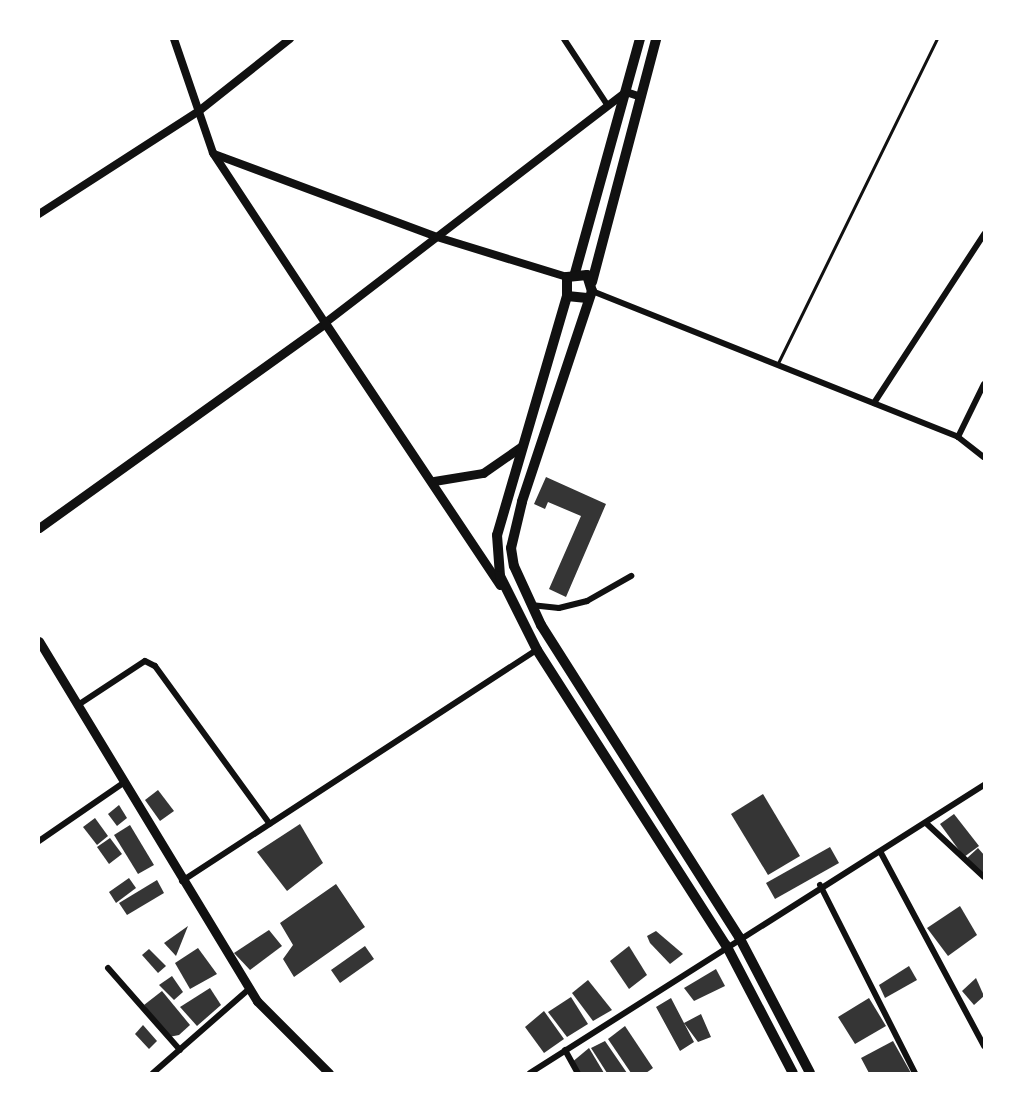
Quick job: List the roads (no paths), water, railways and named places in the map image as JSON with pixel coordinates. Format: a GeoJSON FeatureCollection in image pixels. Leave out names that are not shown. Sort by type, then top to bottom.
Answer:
{"type":"FeatureCollection","features":[{"type":"Feature","properties":{"kind":"main road"},"geometry":{"type":"LineString","coordinates":[[640,39],[497,535],[495,555],[509,598],[537,650],[726,945],[794,1073]]}},
{"type":"Feature","properties":{"kind":"main road"},"geometry":{"type":"LineString","coordinates":[[656,39],[590,291],[515,527],[511,548],[520,583],[530,605],[739,937],[810,1073]]}},
{"type":"Feature","properties":{"kind":"main road"},"geometry":{"type":"LineString","coordinates":[[571,275],[590,291]]}},
{"type":"Feature","properties":{"kind":"main road"},"geometry":{"type":"LineString","coordinates":[[567,296],[590,291]]}},
{"type":"Feature","properties":{"kind":"main road"},"geometry":{"type":"LineString","coordinates":[[39,528],[325,323],[434,481],[509,598]]}},
{"type":"Feature","properties":{"kind":"main road"},"geometry":{"type":"LineString","coordinates":[[434,481],[483,473],[522,447]]}},
{"type":"Feature","properties":{"kind":"main road"},"geometry":{"type":"LineString","coordinates":[[514,609],[530,605]]}},
{"type":"Feature","properties":{"kind":"main road"},"geometry":{"type":"LineString","coordinates":[[39,641],[249,989],[329,1073]]}},
{"type":"Feature","properties":{"kind":"street"},"geometry":{"type":"LineString","coordinates":[[174,39],[213,153],[325,323],[626,92],[641,97]]}},
{"type":"Feature","properties":{"kind":"street"},"geometry":{"type":"LineString","coordinates":[[39,214],[199,111],[290,39]]}},
{"type":"Feature","properties":{"kind":"street"},"geometry":{"type":"LineString","coordinates":[[564,39],[608,106]]}},
{"type":"Feature","properties":{"kind":"street"},"geometry":{"type":"LineString","coordinates":[[213,153],[437,237],[571,275]]}},
{"type":"Feature","properties":{"kind":"street"},"geometry":{"type":"LineString","coordinates":[[874,403],[984,234]]}},
{"type":"Feature","properties":{"kind":"street"},"geometry":{"type":"LineString","coordinates":[[590,291],[958,436],[984,457]]}},
{"type":"Feature","properties":{"kind":"street"},"geometry":{"type":"LineString","coordinates":[[958,436],[984,384]]}},
{"type":"Feature","properties":{"kind":"street"},"geometry":{"type":"LineString","coordinates":[[530,605],[559,608],[587,601],[631,576]]}},
{"type":"Feature","properties":{"kind":"street"},"geometry":{"type":"LineString","coordinates":[[182,881],[537,650]]}},
{"type":"Feature","properties":{"kind":"street"},"geometry":{"type":"LineString","coordinates":[[78,705],[145,661],[155,666],[270,824]]}},
{"type":"Feature","properties":{"kind":"street"},"geometry":{"type":"LineString","coordinates":[[39,841],[125,782]]}},
{"type":"Feature","properties":{"kind":"street"},"geometry":{"type":"LineString","coordinates":[[530,1073],[820,885],[881,853],[984,784]]}},
{"type":"Feature","properties":{"kind":"street"},"geometry":{"type":"LineString","coordinates":[[926,823],[984,877]]}},
{"type":"Feature","properties":{"kind":"street"},"geometry":{"type":"LineString","coordinates":[[881,853],[984,1046]]}},
{"type":"Feature","properties":{"kind":"street"},"geometry":{"type":"LineString","coordinates":[[820,885],[915,1073]]}},
{"type":"Feature","properties":{"kind":"street"},"geometry":{"type":"LineString","coordinates":[[108,969],[180,1050]]}},
{"type":"Feature","properties":{"kind":"street"},"geometry":{"type":"LineString","coordinates":[[157,1072],[249,989]]}},
{"type":"Feature","properties":{"kind":"street"},"geometry":{"type":"LineString","coordinates":[[565,1050],[578,1073]]}},
{"type":"Feature","properties":{"kind":"lane"},"geometry":{"type":"LineString","coordinates":[[777,365],[937,39]]}}]}
